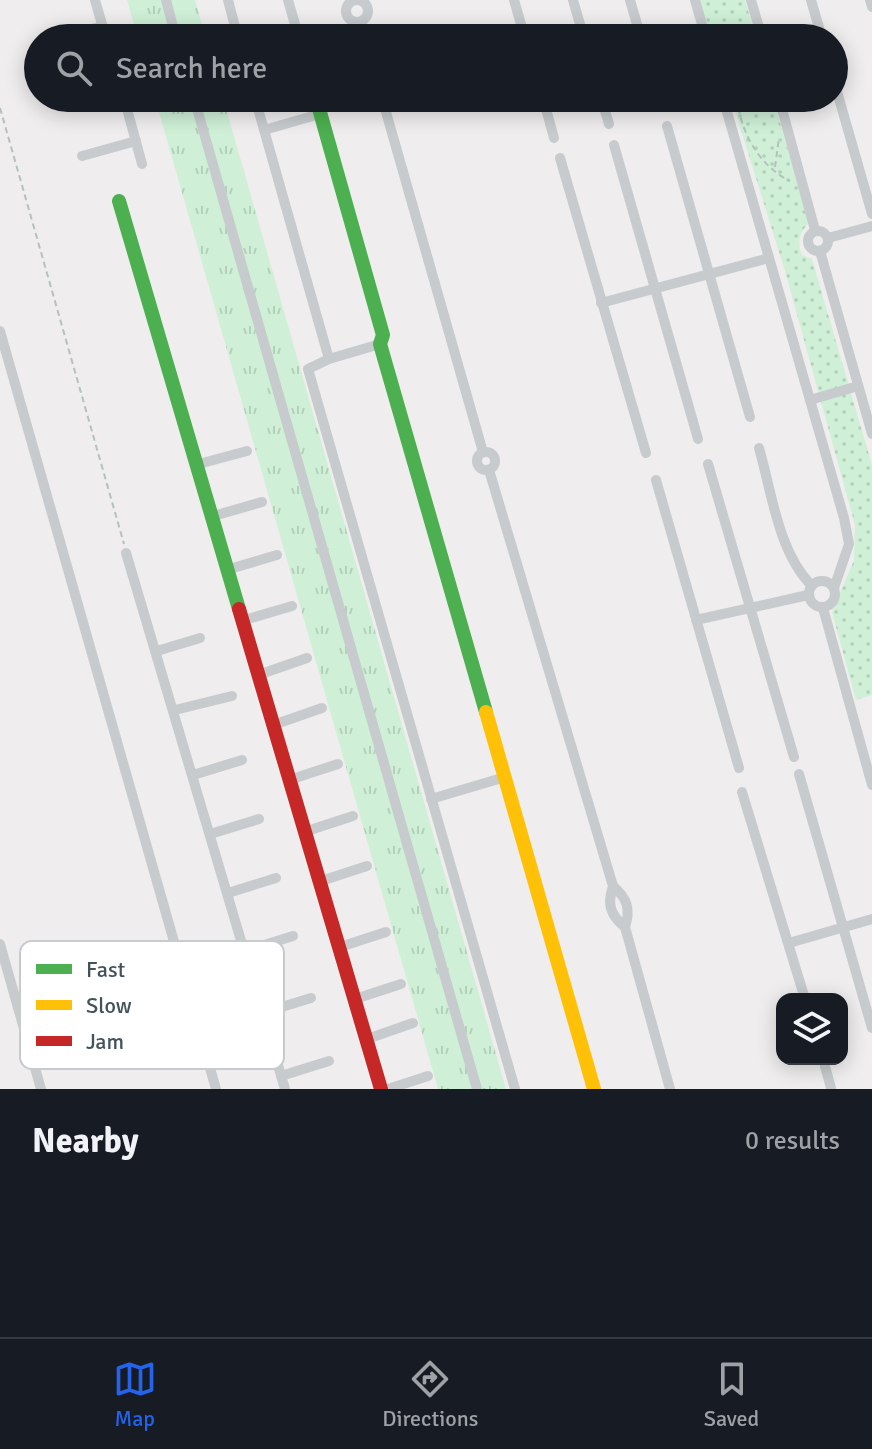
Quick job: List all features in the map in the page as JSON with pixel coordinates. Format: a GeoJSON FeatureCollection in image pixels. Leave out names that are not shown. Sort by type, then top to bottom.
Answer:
{"type":"FeatureCollection","features":[{"type":"Feature","properties":{"kind":"street"},"geometry":{"type":"LineString","coordinates":[[95,0],[102,24]]}},
{"type":"Feature","properties":{"kind":"street"},"geometry":{"type":"LineString","coordinates":[[166,0],[172,24]]}},
{"type":"Feature","properties":{"kind":"street"},"geometry":{"type":"LineString","coordinates":[[228,0],[234,24]]}},
{"type":"Feature","properties":{"kind":"street"},"geometry":{"type":"LineString","coordinates":[[288,0],[295,24]]}},
{"type":"Feature","properties":{"kind":"street"},"geometry":{"type":"LineString","coordinates":[[354,0],[363,1],[368,8],[367,16],[361,22],[352,21],[347,14],[348,5],[354,0]]}},
{"type":"Feature","properties":{"kind":"street"},"geometry":{"type":"LineString","coordinates":[[514,0],[521,24]]}},
{"type":"Feature","properties":{"kind":"street"},"geometry":{"type":"LineString","coordinates":[[573,0],[580,24]]}},
{"type":"Feature","properties":{"kind":"street"},"geometry":{"type":"LineString","coordinates":[[630,0],[637,24]]}},
{"type":"Feature","properties":{"kind":"street"},"geometry":{"type":"LineString","coordinates":[[695,0],[702,24]]}},
{"type":"Feature","properties":{"kind":"street"},"geometry":{"type":"LineString","coordinates":[[751,0],[758,24]]}},
{"type":"Feature","properties":{"kind":"street"},"geometry":{"type":"LineString","coordinates":[[811,0],[818,24]]}},
{"type":"Feature","properties":{"kind":"street"},"geometry":{"type":"LineString","coordinates":[[870,0],[872,7]]}},
{"type":"Feature","properties":{"kind":"street"},"geometry":{"type":"LineString","coordinates":[[128,112],[142,164]]}},
{"type":"Feature","properties":{"kind":"street"},"geometry":{"type":"LineString","coordinates":[[198,112],[477,1089]]}},
{"type":"Feature","properties":{"kind":"street"},"geometry":{"type":"LineString","coordinates":[[259,112],[329,359]]}},
{"type":"Feature","properties":{"kind":"street"},"geometry":{"type":"LineString","coordinates":[[386,112],[483,452],[491,452],[495,458],[494,466],[489,470],[613,886],[624,895],[629,913],[625,927],[670,1089]]}},
{"type":"Feature","properties":{"kind":"street"},"geometry":{"type":"LineString","coordinates":[[547,112],[554,138]]}},
{"type":"Feature","properties":{"kind":"street"},"geometry":{"type":"LineString","coordinates":[[605,112],[609,124]]}},
{"type":"Feature","properties":{"kind":"street"},"geometry":{"type":"LineString","coordinates":[[727,112],[849,544],[831,605],[823,608],[811,602],[810,590],[789,553],[759,448]]}},
{"type":"Feature","properties":{"kind":"street"},"geometry":{"type":"LineString","coordinates":[[783,112],[815,230]]}},
{"type":"Feature","properties":{"kind":"street"},"geometry":{"type":"LineString","coordinates":[[843,112],[872,214]]}},
{"type":"Feature","properties":{"kind":"street"},"geometry":{"type":"LineString","coordinates":[[264,130],[320,114],[383,335],[380,344],[502,778],[594,1089]]}},
{"type":"Feature","properties":{"kind":"street"},"geometry":{"type":"LineString","coordinates":[[667,126],[750,417]]}},
{"type":"Feature","properties":{"kind":"street"},"geometry":{"type":"LineString","coordinates":[[82,156],[136,141]]}},
{"type":"Feature","properties":{"kind":"street"},"geometry":{"type":"LineString","coordinates":[[614,145],[698,439]]}},
{"type":"Feature","properties":{"kind":"street"},"geometry":{"type":"LineString","coordinates":[[560,158],[646,453]]}},
{"type":"Feature","properties":{"kind":"street"},"geometry":{"type":"LineString","coordinates":[[119,201],[241,621],[276,724],[381,1089]]}},
{"type":"Feature","properties":{"kind":"street"},"geometry":{"type":"LineString","coordinates":[[828,238],[872,226]]}},
{"type":"Feature","properties":{"kind":"street"},"geometry":{"type":"LineString","coordinates":[[815,230],[823,231],[828,238],[827,246],[820,251],[812,250],[807,243],[809,235],[815,230]]}},
{"type":"Feature","properties":{"kind":"street"},"geometry":{"type":"LineString","coordinates":[[820,251],[872,434]]}},
{"type":"Feature","properties":{"kind":"street"},"geometry":{"type":"LineString","coordinates":[[601,303],[769,258]]}},
{"type":"Feature","properties":{"kind":"street"},"geometry":{"type":"LineString","coordinates":[[0,331],[174,941]]}},
{"type":"Feature","properties":{"kind":"street"},"geometry":{"type":"LineString","coordinates":[[380,344],[329,359],[308,369],[515,1089]]}},
{"type":"Feature","properties":{"kind":"street"},"geometry":{"type":"LineString","coordinates":[[810,400],[858,386]]}},
{"type":"Feature","properties":{"kind":"street"},"geometry":{"type":"LineString","coordinates":[[195,465],[247,451]]}},
{"type":"Feature","properties":{"kind":"street"},"geometry":{"type":"LineString","coordinates":[[708,464],[794,757]]}},
{"type":"Feature","properties":{"kind":"street"},"geometry":{"type":"LineString","coordinates":[[656,480],[739,768]]}},
{"type":"Feature","properties":{"kind":"street"},"geometry":{"type":"LineString","coordinates":[[210,517],[262,502]]}},
{"type":"Feature","properties":{"kind":"street"},"geometry":{"type":"LineString","coordinates":[[126,553],[242,941]]}},
{"type":"Feature","properties":{"kind":"street"},"geometry":{"type":"LineString","coordinates":[[226,570],[277,555]]}},
{"type":"Feature","properties":{"kind":"street"},"geometry":{"type":"LineString","coordinates":[[696,620],[810,590],[821,580],[834,588]]}},
{"type":"Feature","properties":{"kind":"street"},"geometry":{"type":"LineString","coordinates":[[241,621],[292,606]]}},
{"type":"Feature","properties":{"kind":"street"},"geometry":{"type":"LineString","coordinates":[[823,608],[872,785]]}},
{"type":"Feature","properties":{"kind":"street"},"geometry":{"type":"LineString","coordinates":[[157,651],[200,638]]}},
{"type":"Feature","properties":{"kind":"street"},"geometry":{"type":"LineString","coordinates":[[261,674],[307,658]]}},
{"type":"Feature","properties":{"kind":"street"},"geometry":{"type":"LineString","coordinates":[[175,710],[232,696]]}},
{"type":"Feature","properties":{"kind":"street"},"geometry":{"type":"LineString","coordinates":[[276,724],[322,708]]}},
{"type":"Feature","properties":{"kind":"street"},"geometry":{"type":"LineString","coordinates":[[193,775],[242,760]]}},
{"type":"Feature","properties":{"kind":"street"},"geometry":{"type":"LineString","coordinates":[[292,779],[338,764]]}},
{"type":"Feature","properties":{"kind":"street"},"geometry":{"type":"LineString","coordinates":[[799,774],[872,1028]]}},
{"type":"Feature","properties":{"kind":"street"},"geometry":{"type":"LineString","coordinates":[[431,799],[502,778]]}},
{"type":"Feature","properties":{"kind":"street"},"geometry":{"type":"LineString","coordinates":[[742,792],[803,993]]}},
{"type":"Feature","properties":{"kind":"street"},"geometry":{"type":"LineString","coordinates":[[307,831],[353,816]]}},
{"type":"Feature","properties":{"kind":"street"},"geometry":{"type":"LineString","coordinates":[[210,834],[259,819]]}},
{"type":"Feature","properties":{"kind":"street"},"geometry":{"type":"LineString","coordinates":[[321,881],[367,866]]}},
{"type":"Feature","properties":{"kind":"street"},"geometry":{"type":"LineString","coordinates":[[228,893],[276,878]]}},
{"type":"Feature","properties":{"kind":"street"},"geometry":{"type":"LineString","coordinates":[[613,886],[608,900],[614,918],[625,927]]}},
{"type":"Feature","properties":{"kind":"street"},"geometry":{"type":"LineString","coordinates":[[789,943],[872,919]]}},
{"type":"Feature","properties":{"kind":"street"},"geometry":{"type":"LineString","coordinates":[[340,947],[386,932]]}},
{"type":"Feature","properties":{"kind":"street"},"geometry":{"type":"LineString","coordinates":[[277,941],[293,936]]}},
{"type":"Feature","properties":{"kind":"street"},"geometry":{"type":"LineString","coordinates":[[0,944],[20,1015]]}},
{"type":"Feature","properties":{"kind":"street"},"geometry":{"type":"LineString","coordinates":[[355,999],[401,984]]}},
{"type":"Feature","properties":{"kind":"street"},"geometry":{"type":"LineString","coordinates":[[284,1006],[311,998]]}},
{"type":"Feature","properties":{"kind":"street"},"geometry":{"type":"LineString","coordinates":[[367,1039],[413,1023]]}},
{"type":"Feature","properties":{"kind":"street"},"geometry":{"type":"LineString","coordinates":[[281,1076],[329,1061]]}},
{"type":"Feature","properties":{"kind":"street"},"geometry":{"type":"LineString","coordinates":[[825,1065],[831,1088]]}},
{"type":"Feature","properties":{"kind":"street"},"geometry":{"type":"LineString","coordinates":[[35,1069],[41,1089]]}},
{"type":"Feature","properties":{"kind":"street"},"geometry":{"type":"LineString","coordinates":[[210,1069],[216,1089]]}},
{"type":"Feature","properties":{"kind":"street"},"geometry":{"type":"LineString","coordinates":[[279,1069],[285,1089]]}},
{"type":"Feature","properties":{"kind":"street"},"geometry":{"type":"LineString","coordinates":[[388,1089],[428,1076]]}},
{"type":"Feature","properties":{"kind":"path"},"geometry":{"type":"LineString","coordinates":[[0,108],[126,553]]}},
{"type":"Feature","properties":{"kind":"path"},"geometry":{"type":"LineString","coordinates":[[740,112],[747,138],[760,157],[783,178],[804,187]]}},
{"type":"Feature","properties":{"kind":"green space"},"geometry":{"type":"Polygon","coordinates":[[[127,0],[195,0],[202,24],[134,24],[127,0]]]}},
{"type":"Feature","properties":{"kind":"green space"},"geometry":{"type":"Polygon","coordinates":[[[700,0],[745,0],[752,24],[708,24],[700,0]]]}},
{"type":"Feature","properties":{"kind":"green space"},"geometry":{"type":"Polygon","coordinates":[[[159,112],[227,112],[506,1089],[438,1089],[159,112]]]}},
{"type":"Feature","properties":{"kind":"green space"},"geometry":{"type":"Polygon","coordinates":[[[735,112],[777,112],[809,223],[800,238],[800,250],[802,255],[812,259],[872,465],[872,695],[856,700],[832,612],[854,560],[855,525],[785,271],[735,112]]]}},
{"type":"Feature","properties":{"kind":"traffic: fast"},"geometry":{"type":"LineString","coordinates":[[320,112],[383,335],[380,344],[486,712]]}},
{"type":"Feature","properties":{"kind":"traffic: fast"},"geometry":{"type":"LineString","coordinates":[[119,201],[239,609]]}},
{"type":"Feature","properties":{"kind":"traffic: slow"},"geometry":{"type":"LineString","coordinates":[[486,712],[594,1089]]}},
{"type":"Feature","properties":{"kind":"traffic: jam"},"geometry":{"type":"LineString","coordinates":[[239,609],[381,1089]]}}]}
